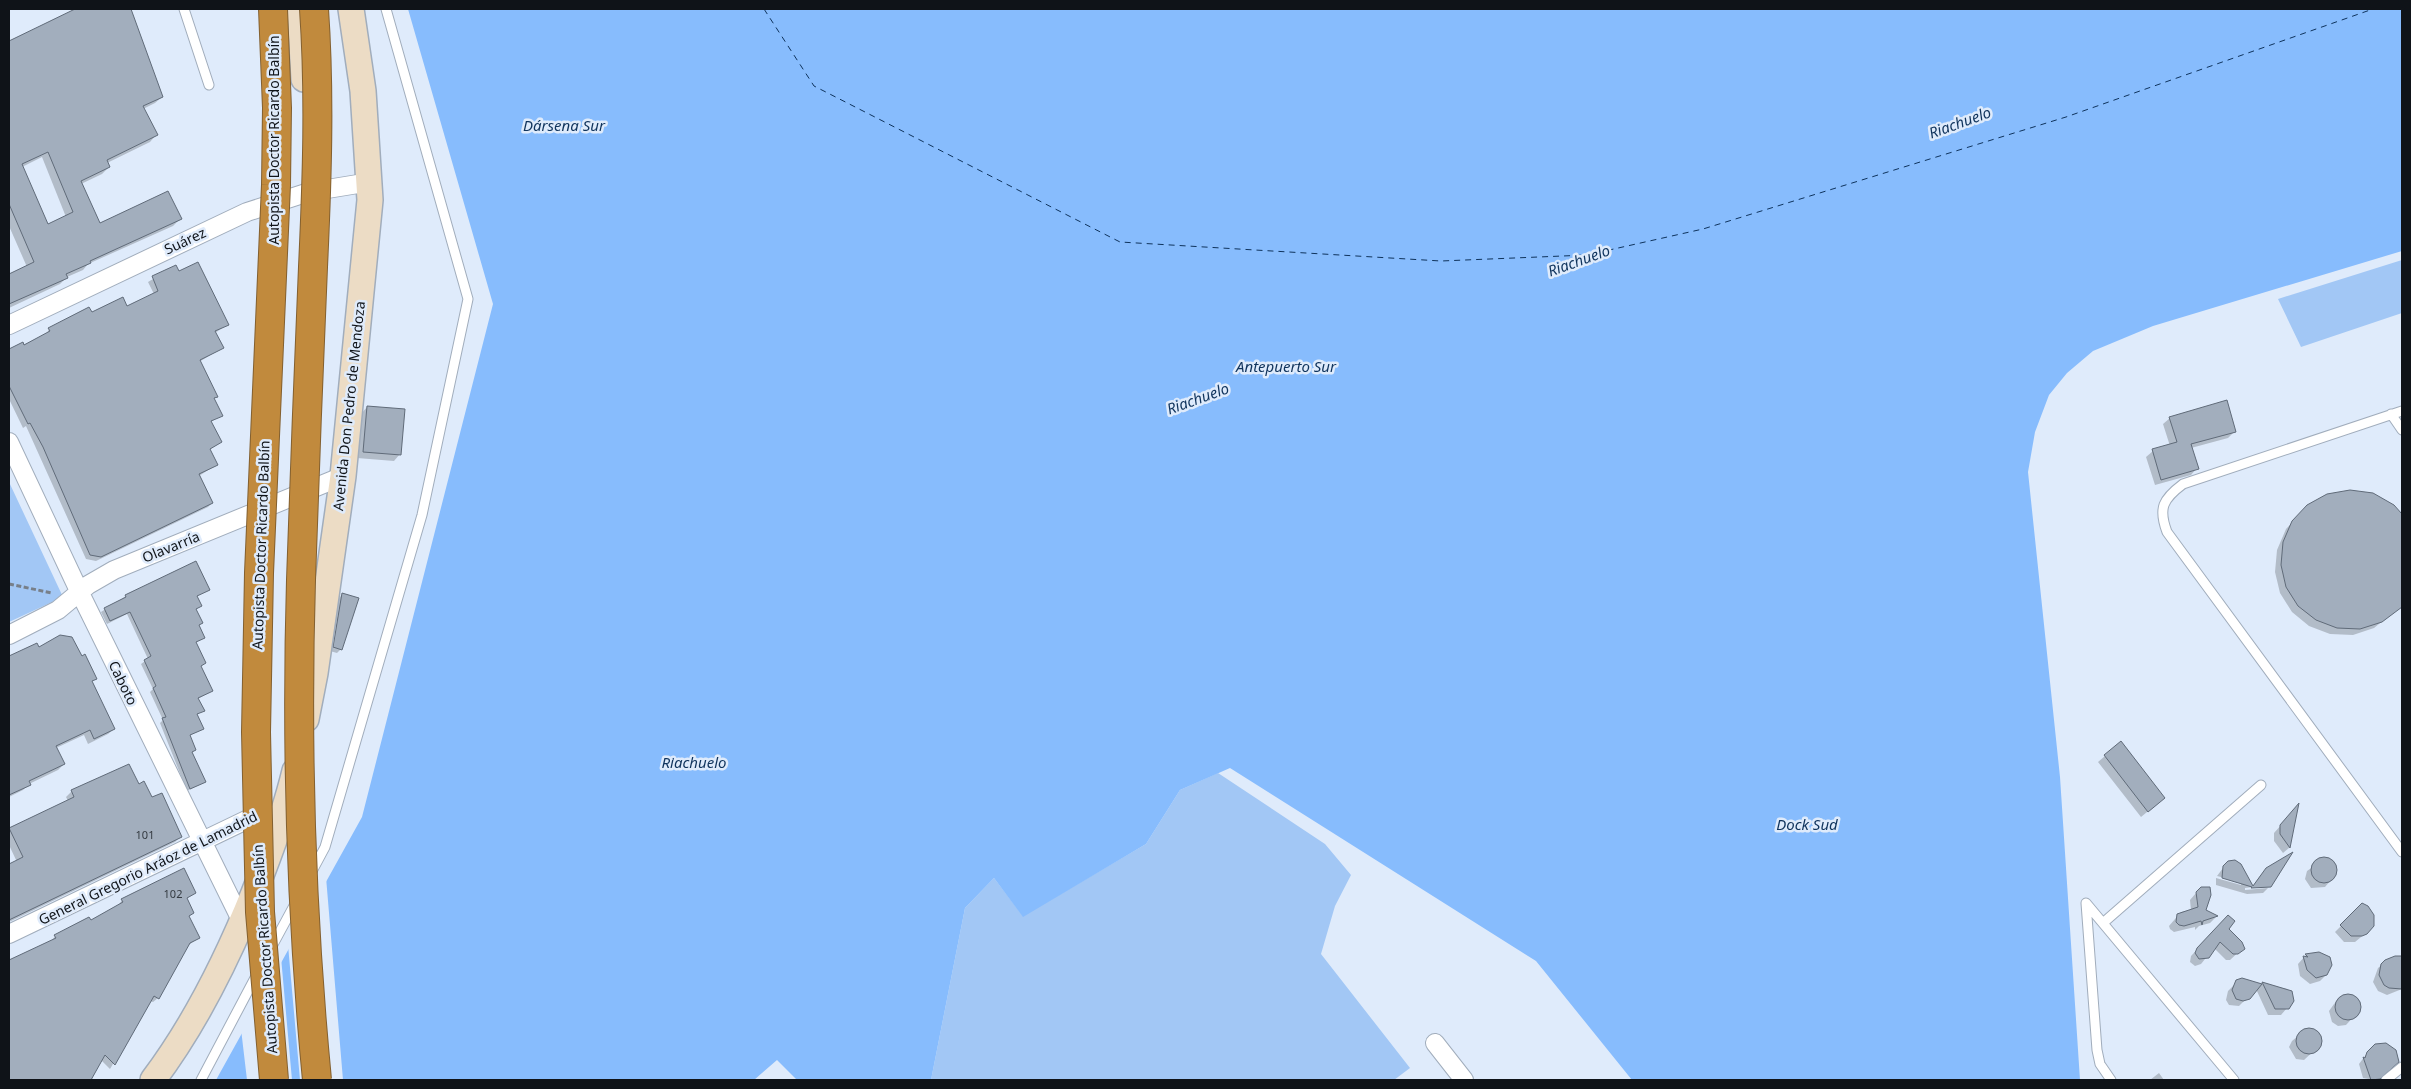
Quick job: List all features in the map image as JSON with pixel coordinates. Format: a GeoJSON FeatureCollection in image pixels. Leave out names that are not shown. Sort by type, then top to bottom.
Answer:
{"type":"FeatureCollection","features":[{"type":"Feature","properties":{"kind":"highway","name":"Autopista Doctor Ricardo Balbín"},"geometry":{"type":"LineString","coordinates":[[273,9],[277,108],[276,185],[259,572],[256,732],[260,912],[274,1080]]}},
{"type":"Feature","properties":{"kind":"highway"},"geometry":{"type":"LineString","coordinates":[[314,9],[317,107],[316,186],[301,582],[298,748],[302,890],[317,1080]]}},
{"type":"Feature","properties":{"kind":"main road","name":"Avenida Don Pedro de Mendoza"},"geometry":{"type":"LineString","coordinates":[[287,801],[296,495],[309,192],[300,9]]}},
{"type":"Feature","properties":{"kind":"main road","name":"Avenida Don Pedro de Mendoza"},"geometry":{"type":"LineString","coordinates":[[153,1080],[221,972],[270,853],[287,801],[302,744],[316,673],[343,476],[363,276],[370,182],[363,91],[350,9]]}},
{"type":"Feature","properties":{"kind":"street","name":"Suárez"},"geometry":{"type":"LineString","coordinates":[[9,325],[247,212],[309,192],[370,182]]}},
{"type":"Feature","properties":{"kind":"street","name":"Caboto"},"geometry":{"type":"LineString","coordinates":[[9,442],[80,593],[242,922]]}},
{"type":"Feature","properties":{"kind":"street","name":"Olavarría"},"geometry":{"type":"LineString","coordinates":[[9,635],[52,614],[101,576],[343,476]]}},
{"type":"Feature","properties":{"kind":"street","name":"General Gregorio Aráoz de Lamadrid"},"geometry":{"type":"LineString","coordinates":[[9,934],[287,801]]}},
{"type":"Feature","properties":{"kind":"street"},"geometry":{"type":"LineString","coordinates":[[1436,1043],[1464,1080]]}},
{"type":"Feature","properties":{"kind":"lane"},"geometry":{"type":"LineString","coordinates":[[184,9],[209,85]]}},
{"type":"Feature","properties":{"kind":"lane"},"geometry":{"type":"LineString","coordinates":[[200,1080],[325,848],[422,515],[468,299],[386,9]]}},
{"type":"Feature","properties":{"kind":"lane"},"geometry":{"type":"LineString","coordinates":[[2402,411],[2183,484],[2168,496],[2163,506],[2162,518],[2167,532],[2402,852]]}},
{"type":"Feature","properties":{"kind":"lane"},"geometry":{"type":"LineString","coordinates":[[2391,414],[2402,430]]}},
{"type":"Feature","properties":{"kind":"lane"},"geometry":{"type":"LineString","coordinates":[[2103,923],[2261,786]]}},
{"type":"Feature","properties":{"kind":"lane"},"geometry":{"type":"LineString","coordinates":[[2110,1079],[2100,1064],[2097,1050],[2086,902],[2234,1080]]}},
{"type":"Feature","properties":{"kind":"lane"},"geometry":{"type":"LineString","coordinates":[[2386,1080],[2402,1067]]}},
{"type":"Feature","properties":{"kind":"path"},"geometry":{"type":"LineString","coordinates":[[9,584],[40,589],[63,596],[80,593]]}},
{"type":"Feature","properties":{"kind":"shaded area"},"geometry":{"type":"Polygon","coordinates":[[[2402,260],[2402,313],[2301,347],[2278,299],[2402,260]]]}},
{"type":"Feature","properties":{"kind":"shaded area"},"geometry":{"type":"Polygon","coordinates":[[[9,482],[63,597],[9,622],[9,482]]]}},
{"type":"Feature","properties":{"kind":"shaded area"},"geometry":{"type":"Polygon","coordinates":[[[1218,773],[1325,844],[1351,875],[1335,906],[1321,954],[1410,1068],[1394,1080],[931,1080],[965,908],[994,878],[1023,916],[1146,844],[1180,790],[1218,773]]]}},
{"type":"Feature","properties":{"kind":"water"},"geometry":{"type":"Polygon","coordinates":[[[408,9],[2402,9],[2402,251],[2153,326],[2093,351],[2067,373],[2049,395],[2035,432],[2028,472],[2060,777],[2080,1080],[1632,1080],[1536,961],[1230,768],[1180,790],[1146,844],[1023,917],[994,878],[965,908],[931,1080],[797,1080],[777,1060],[754,1080],[216,1080],[362,817],[493,304],[408,9]]]}},
{"type":"Feature","properties":{"kind":"pier"},"geometry":{"type":"Polygon","coordinates":[[[326,877],[343,1080],[300,1080],[288,945],[326,877]]]}},
{"type":"Feature","properties":{"kind":"pier"},"geometry":{"type":"Polygon","coordinates":[[[281,957],[292,1080],[247,1080],[241,1029],[281,957]]]}},
{"type":"Feature","properties":{"kind":"building"},"geometry":{"type":"Polygon","coordinates":[[[75,9],[131,9],[163,97],[143,106],[158,135],[107,160],[110,167],[81,181],[100,223],[168,191],[182,219],[90,261],[91,263],[66,274],[68,278],[9,304],[9,274],[34,262],[9,204],[9,41],[75,9]],[[48,152],[22,164],[48,224],[73,212],[48,152]]]}},
{"type":"Feature","properties":{"kind":"building"},"geometry":{"type":"Polygon","coordinates":[[[198,262],[229,325],[215,331],[224,348],[200,360],[218,397],[214,398],[223,416],[211,421],[222,442],[210,449],[218,465],[199,474],[213,503],[101,557],[90,555],[43,447],[30,423],[28,424],[9,386],[9,349],[23,342],[24,345],[50,331],[48,328],[89,307],[92,312],[123,297],[127,306],[158,291],[152,276],[176,265],[179,271],[198,262]]]}},
{"type":"Feature","properties":{"kind":"building"},"geometry":{"type":"Polygon","coordinates":[[[2227,400],[2236,432],[2191,444],[2199,469],[2161,480],[2152,449],[2177,442],[2169,417],[2227,400]]]}},
{"type":"Feature","properties":{"kind":"building"},"geometry":{"type":"Polygon","coordinates":[[[367,406],[405,409],[401,455],[363,452],[367,406]]]}},
{"type":"Feature","properties":{"kind":"building"},"geometry":{"type":"Polygon","coordinates":[[[2350,490],[2373,493],[2394,505],[2402,514],[2402,607],[2382,622],[2360,629],[2337,628],[2316,620],[2298,606],[2286,587],[2281,565],[2283,542],[2292,521],[2307,505],[2327,494],[2350,490]]]}},
{"type":"Feature","properties":{"kind":"building"},"geometry":{"type":"Polygon","coordinates":[[[196,561],[210,590],[197,596],[202,606],[196,609],[203,623],[199,625],[205,638],[196,642],[206,663],[201,666],[213,691],[198,698],[205,711],[197,714],[204,729],[190,735],[196,750],[192,752],[206,782],[190,789],[162,718],[166,717],[153,688],[156,686],[144,660],[151,656],[130,612],[110,621],[104,608],[126,597],[125,595],[196,561]]]}},
{"type":"Feature","properties":{"kind":"building"},"geometry":{"type":"Polygon","coordinates":[[[342,593],[359,598],[342,650],[333,647],[342,593]]]}},
{"type":"Feature","properties":{"kind":"building"},"geometry":{"type":"Polygon","coordinates":[[[60,635],[72,637],[82,656],[85,654],[97,679],[92,681],[115,729],[94,739],[90,730],[56,746],[65,764],[29,781],[31,785],[9,795],[9,656],[37,643],[39,647],[60,635]]]}},
{"type":"Feature","properties":{"kind":"building"},"geometry":{"type":"Polygon","coordinates":[[[2121,741],[2165,798],[2148,812],[2104,755],[2121,741]]]}},
{"type":"Feature","properties":{"kind":"building"},"geometry":{"type":"Polygon","coordinates":[[[129,764],[139,784],[144,781],[152,797],[162,793],[182,837],[9,920],[9,864],[23,857],[9,828],[74,797],[71,790],[129,764]]]}},
{"type":"Feature","properties":{"kind":"building"},"geometry":{"type":"Polygon","coordinates":[[[2299,803],[2290,848],[2280,834],[2280,825],[2299,803]]]}},
{"type":"Feature","properties":{"kind":"building"},"geometry":{"type":"Polygon","coordinates":[[[2293,852],[2271,887],[2251,888],[2222,878],[2223,866],[2228,861],[2235,860],[2241,864],[2253,886],[2266,868],[2293,852]]]}},
{"type":"Feature","properties":{"kind":"building"},"geometry":{"type":"Polygon","coordinates":[[[2324,857],[2333,861],[2337,870],[2333,879],[2324,883],[2315,879],[2311,870],[2315,861],[2324,857]]]}},
{"type":"Feature","properties":{"kind":"building"},"geometry":{"type":"Polygon","coordinates":[[[184,868],[196,893],[187,898],[194,913],[189,916],[200,938],[190,943],[159,999],[154,996],[115,1065],[105,1055],[91,1080],[9,1080],[9,960],[56,938],[54,935],[89,917],[91,920],[123,902],[121,899],[184,868]]]}},
{"type":"Feature","properties":{"kind":"building"},"geometry":{"type":"Polygon","coordinates":[[[2201,887],[2210,887],[2211,895],[2206,910],[2218,916],[2203,921],[2202,925],[2201,921],[2184,926],[2179,925],[2176,922],[2177,914],[2198,907],[2196,892],[2201,887]]]}},
{"type":"Feature","properties":{"kind":"building"},"geometry":{"type":"Polygon","coordinates":[[[2362,903],[2368,906],[2374,915],[2374,926],[2367,934],[2351,936],[2340,925],[2362,903]]]}},
{"type":"Feature","properties":{"kind":"building"},"geometry":{"type":"Polygon","coordinates":[[[2228,915],[2235,921],[2229,929],[2242,942],[2245,949],[2238,954],[2233,954],[2220,942],[2209,958],[2199,959],[2195,953],[2197,948],[2228,915]]]}},
{"type":"Feature","properties":{"kind":"building"},"geometry":{"type":"Polygon","coordinates":[[[2319,952],[2330,957],[2332,965],[2327,975],[2316,978],[2307,970],[2303,956],[2308,957],[2305,954],[2319,952]]]}},
{"type":"Feature","properties":{"kind":"building"},"geometry":{"type":"Polygon","coordinates":[[[2395,956],[2402,956],[2402,989],[2389,988],[2384,985],[2379,975],[2381,964],[2395,956]]]}},
{"type":"Feature","properties":{"kind":"building"},"geometry":{"type":"Polygon","coordinates":[[[2242,978],[2262,984],[2250,999],[2243,1001],[2236,999],[2232,990],[2236,980],[2242,978]]]}},
{"type":"Feature","properties":{"kind":"building"},"geometry":{"type":"Polygon","coordinates":[[[2262,982],[2292,991],[2294,1001],[2289,1009],[2275,1009],[2262,982]]]}},
{"type":"Feature","properties":{"kind":"building"},"geometry":{"type":"Polygon","coordinates":[[[2348,994],[2357,998],[2361,1007],[2357,1016],[2348,1020],[2339,1016],[2335,1007],[2339,998],[2348,994]]]}},
{"type":"Feature","properties":{"kind":"building"},"geometry":{"type":"Polygon","coordinates":[[[2309,1028],[2318,1032],[2322,1041],[2318,1050],[2309,1054],[2300,1050],[2296,1041],[2300,1032],[2309,1028]]]}},
{"type":"Feature","properties":{"kind":"building"},"geometry":{"type":"Polygon","coordinates":[[[2386,1043],[2396,1050],[2399,1062],[2380,1079],[2371,1080],[2363,1057],[2365,1058],[2367,1052],[2375,1044],[2386,1043]]]}},
{"type":"Feature","properties":{"kind":"ferry route"},"geometry":{"type":"LineString","coordinates":[[764,9],[814,86],[1120,242],[1441,261],[1587,255],[1703,229],[2066,117],[2373,9]]}},
{"type":"Feature","properties":{"kind":"water label","name":"Riachuelo"},"geometry":{"type":"Point","coordinates":[1960,123]}},
{"type":"Feature","properties":{"kind":"water label","name":"Dársena Sur"},"geometry":{"type":"Point","coordinates":[564,126]}},
{"type":"Feature","properties":{"kind":"water label","name":"Riachuelo"},"geometry":{"type":"Point","coordinates":[1579,261]}},
{"type":"Feature","properties":{"kind":"water label","name":"Antepuerto Sur"},"geometry":{"type":"Point","coordinates":[1286,367]}},
{"type":"Feature","properties":{"kind":"water label","name":"Riachuelo"},"geometry":{"type":"Point","coordinates":[1198,399]}},
{"type":"Feature","properties":{"kind":"water label","name":"Riachuelo"},"geometry":{"type":"Point","coordinates":[694,763]}},
{"type":"Feature","properties":{"kind":"water label","name":"Dock Sud"},"geometry":{"type":"Point","coordinates":[1807,825]}}]}
